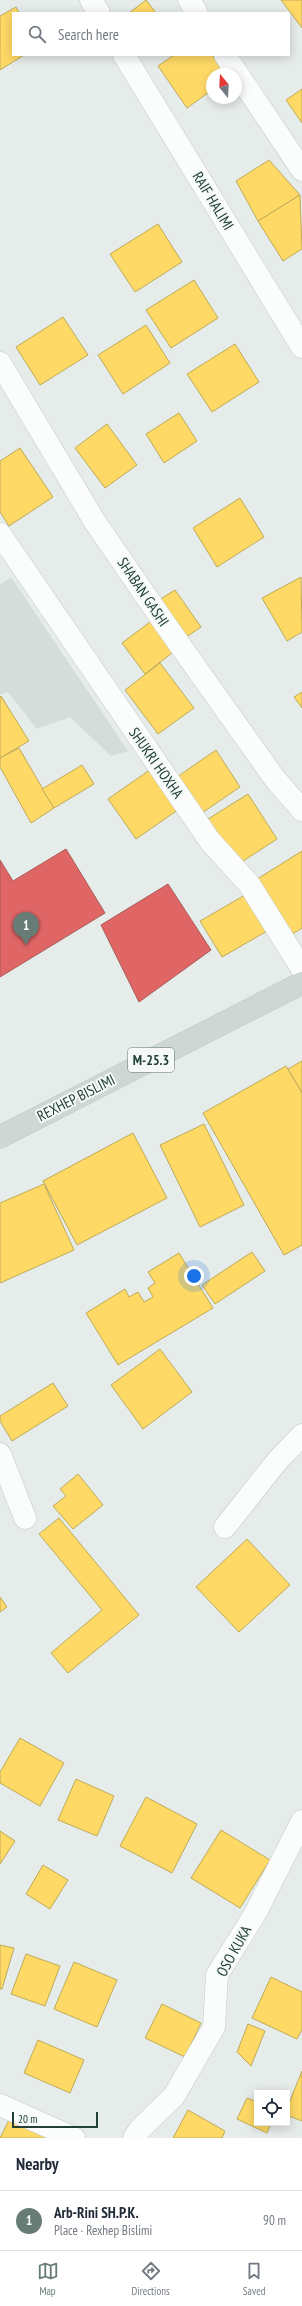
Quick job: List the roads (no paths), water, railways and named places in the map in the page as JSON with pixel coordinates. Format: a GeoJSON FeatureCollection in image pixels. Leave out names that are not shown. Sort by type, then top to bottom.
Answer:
{"type":"FeatureCollection","features":[{"type":"Feature","properties":{"kind":"main road","name":"REXHEP BISLIMI"},"geometry":{"type":"LineString","coordinates":[[0,1137],[302,983]]}},
{"type":"Feature","properties":{"kind":"street"},"geometry":{"type":"LineString","coordinates":[[91,0],[98,12]]}},
{"type":"Feature","properties":{"kind":"street"},"geometry":{"type":"LineString","coordinates":[[188,0],[196,12]]}},
{"type":"Feature","properties":{"kind":"street","name":"RAIF HALIMI"},"geometry":{"type":"LineString","coordinates":[[125,56],[302,346]]}},
{"type":"Feature","properties":{"kind":"street"},"geometry":{"type":"LineString","coordinates":[[225,56],[302,170]]}},
{"type":"Feature","properties":{"kind":"street","name":"SHABAN GASHI"},"geometry":{"type":"LineString","coordinates":[[0,363],[104,535],[275,779],[302,810]]}},
{"type":"Feature","properties":{"kind":"street","name":"SHUKRI HOXHA"},"geometry":{"type":"LineString","coordinates":[[0,534],[7,558],[210,842],[249,884],[302,969]]}},
{"type":"Feature","properties":{"kind":"street"},"geometry":{"type":"LineString","coordinates":[[225,1527],[278,1460],[302,1435]]}},
{"type":"Feature","properties":{"kind":"street"},"geometry":{"type":"LineString","coordinates":[[0,1454],[25,1518]]}},
{"type":"Feature","properties":{"kind":"street","name":"OSO KUKA"},"geometry":{"type":"LineString","coordinates":[[134,2138],[140,2129],[174,2096],[214,2027],[217,1975],[256,1912],[302,1821]]}},
{"type":"Feature","properties":{"kind":"street"},"geometry":{"type":"LineString","coordinates":[[0,2105],[74,2138]]}},
{"type":"Feature","properties":{"kind":"place","name":"Arb-Rini SH.P.K."},"geometry":{"type":"Point","coordinates":[26,945]}}]}
